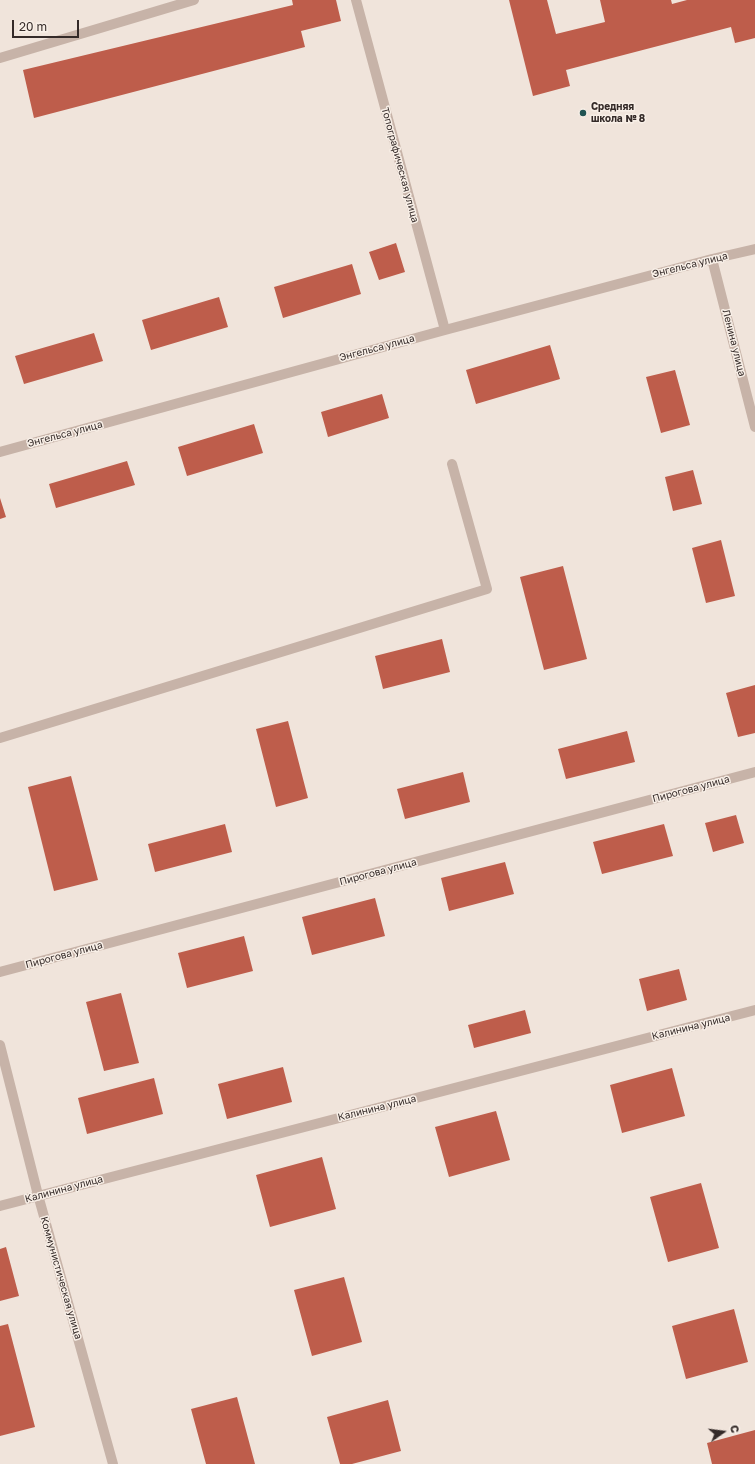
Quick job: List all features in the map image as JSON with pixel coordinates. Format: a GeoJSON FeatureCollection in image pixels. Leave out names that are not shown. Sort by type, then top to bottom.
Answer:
{"type":"FeatureCollection","features":[{"type":"Feature","properties":{"kind":"street"},"geometry":{"type":"LineString","coordinates":[[0,58],[194,0]]}},
{"type":"Feature","properties":{"kind":"street","name":"Топографическая улица"},"geometry":{"type":"LineString","coordinates":[[356,0],[444,330]]}},
{"type":"Feature","properties":{"kind":"street","name":"Энгельса улица"},"geometry":{"type":"LineString","coordinates":[[0,452],[444,330],[755,249]]}},
{"type":"Feature","properties":{"kind":"street","name":"Ленина улица"},"geometry":{"type":"LineString","coordinates":[[712,259],[755,427]]}},
{"type":"Feature","properties":{"kind":"street"},"geometry":{"type":"LineString","coordinates":[[0,738],[487,589],[452,464]]}},
{"type":"Feature","properties":{"kind":"street","name":"Пирогова улица"},"geometry":{"type":"LineString","coordinates":[[0,972],[755,772]]}},
{"type":"Feature","properties":{"kind":"street","name":"Калинина улица"},"geometry":{"type":"LineString","coordinates":[[0,1206],[755,1010]]}},
{"type":"Feature","properties":{"kind":"street","name":"Коммунистическая улица"},"geometry":{"type":"LineString","coordinates":[[0,1045],[2,1065],[113,1464]]}},
{"type":"Feature","properties":{"kind":"building"},"geometry":{"type":"Polygon","coordinates":[[[292,0],[336,0],[341,21],[301,31],[305,47],[34,118],[23,70],[293,5],[292,0]]]}},
{"type":"Feature","properties":{"kind":"building"},"geometry":{"type":"Polygon","coordinates":[[[509,0],[547,0],[556,34],[605,22],[600,0],[671,0],[672,4],[687,0],[755,0],[755,38],[735,43],[731,27],[566,70],[570,86],[533,96],[509,0]]]}},
{"type":"Feature","properties":{"kind":"building"},"geometry":{"type":"Polygon","coordinates":[[[396,243],[405,272],[379,280],[369,252],[396,243]]]}},
{"type":"Feature","properties":{"kind":"building"},"geometry":{"type":"Polygon","coordinates":[[[352,264],[361,294],[283,318],[274,287],[352,264]]]}},
{"type":"Feature","properties":{"kind":"building"},"geometry":{"type":"Polygon","coordinates":[[[219,297],[228,327],[151,350],[142,320],[219,297]]]}},
{"type":"Feature","properties":{"kind":"building"},"geometry":{"type":"Polygon","coordinates":[[[94,333],[103,361],[24,384],[15,356],[94,333]]]}},
{"type":"Feature","properties":{"kind":"building"},"geometry":{"type":"Polygon","coordinates":[[[550,345],[560,379],[476,404],[466,370],[550,345]]]}},
{"type":"Feature","properties":{"kind":"building"},"geometry":{"type":"Polygon","coordinates":[[[675,370],[690,425],[661,433],[646,377],[675,370]]]}},
{"type":"Feature","properties":{"kind":"building"},"geometry":{"type":"Polygon","coordinates":[[[382,394],[389,418],[328,437],[321,412],[382,394]]]}},
{"type":"Feature","properties":{"kind":"building"},"geometry":{"type":"Polygon","coordinates":[[[254,424],[263,453],[187,476],[178,447],[254,424]]]}},
{"type":"Feature","properties":{"kind":"building"},"geometry":{"type":"Polygon","coordinates":[[[127,461],[135,485],[56,508],[49,484],[127,461]]]}},
{"type":"Feature","properties":{"kind":"building"},"geometry":{"type":"Polygon","coordinates":[[[693,470],[702,504],[673,511],[665,477],[693,470]]]}},
{"type":"Feature","properties":{"kind":"building"},"geometry":{"type":"Polygon","coordinates":[[[0,498],[6,517],[0,519],[0,498]]]}},
{"type":"Feature","properties":{"kind":"building"},"geometry":{"type":"Polygon","coordinates":[[[721,540],[735,596],[706,603],[692,548],[721,540]]]}},
{"type":"Feature","properties":{"kind":"building"},"geometry":{"type":"Polygon","coordinates":[[[563,566],[587,659],[544,670],[520,577],[563,566]]]}},
{"type":"Feature","properties":{"kind":"building"},"geometry":{"type":"Polygon","coordinates":[[[442,639],[450,672],[383,689],[375,656],[442,639]]]}},
{"type":"Feature","properties":{"kind":"building"},"geometry":{"type":"Polygon","coordinates":[[[755,685],[755,733],[738,737],[726,693],[755,685]]]}},
{"type":"Feature","properties":{"kind":"building"},"geometry":{"type":"Polygon","coordinates":[[[288,721],[308,798],[276,807],[256,729],[288,721]]]}},
{"type":"Feature","properties":{"kind":"building"},"geometry":{"type":"Polygon","coordinates":[[[627,731],[635,762],[566,779],[558,749],[627,731]]]}},
{"type":"Feature","properties":{"kind":"building"},"geometry":{"type":"Polygon","coordinates":[[[463,772],[470,802],[405,819],[397,789],[463,772]]]}},
{"type":"Feature","properties":{"kind":"building"},"geometry":{"type":"Polygon","coordinates":[[[71,776],[98,880],[54,891],[28,787],[71,776]]]}},
{"type":"Feature","properties":{"kind":"building"},"geometry":{"type":"Polygon","coordinates":[[[736,815],[744,843],[713,852],[705,823],[736,815]]]}},
{"type":"Feature","properties":{"kind":"building"},"geometry":{"type":"Polygon","coordinates":[[[225,824],[232,852],[155,872],[148,844],[225,824]]]}},
{"type":"Feature","properties":{"kind":"building"},"geometry":{"type":"Polygon","coordinates":[[[664,824],[673,856],[602,874],[593,842],[664,824]]]}},
{"type":"Feature","properties":{"kind":"building"},"geometry":{"type":"Polygon","coordinates":[[[505,862],[514,894],[449,911],[441,878],[505,862]]]}},
{"type":"Feature","properties":{"kind":"building"},"geometry":{"type":"Polygon","coordinates":[[[375,898],[385,936],[312,955],[302,917],[375,898]]]}},
{"type":"Feature","properties":{"kind":"building"},"geometry":{"type":"Polygon","coordinates":[[[244,936],[253,971],[187,988],[178,953],[244,936]]]}},
{"type":"Feature","properties":{"kind":"building"},"geometry":{"type":"Polygon","coordinates":[[[679,969],[687,1000],[647,1011],[639,979],[679,969]]]}},
{"type":"Feature","properties":{"kind":"building"},"geometry":{"type":"Polygon","coordinates":[[[121,993],[139,1063],[104,1071],[86,1002],[121,993]]]}},
{"type":"Feature","properties":{"kind":"building"},"geometry":{"type":"Polygon","coordinates":[[[525,1010],[531,1033],[474,1048],[468,1025],[525,1010]]]}},
{"type":"Feature","properties":{"kind":"building"},"geometry":{"type":"Polygon","coordinates":[[[283,1067],[292,1102],[227,1119],[218,1084],[283,1067]]]}},
{"type":"Feature","properties":{"kind":"building"},"geometry":{"type":"Polygon","coordinates":[[[672,1068],[685,1116],[622,1133],[610,1085],[672,1068]]]}},
{"type":"Feature","properties":{"kind":"building"},"geometry":{"type":"Polygon","coordinates":[[[154,1078],[163,1114],[87,1134],[78,1098],[154,1078]]]}},
{"type":"Feature","properties":{"kind":"building"},"geometry":{"type":"Polygon","coordinates":[[[496,1111],[510,1160],[449,1177],[435,1127],[496,1111]]]}},
{"type":"Feature","properties":{"kind":"building"},"geometry":{"type":"Polygon","coordinates":[[[322,1157],[336,1209],[270,1227],[256,1175],[322,1157]]]}},
{"type":"Feature","properties":{"kind":"building"},"geometry":{"type":"Polygon","coordinates":[[[701,1183],[719,1248],[668,1262],[650,1197],[701,1183]]]}},
{"type":"Feature","properties":{"kind":"building"},"geometry":{"type":"Polygon","coordinates":[[[6,1247],[19,1296],[0,1301],[0,1249],[6,1247]]]}},
{"type":"Feature","properties":{"kind":"building"},"geometry":{"type":"Polygon","coordinates":[[[344,1277],[362,1342],[312,1356],[294,1290],[344,1277]]]}},
{"type":"Feature","properties":{"kind":"building"},"geometry":{"type":"Polygon","coordinates":[[[734,1309],[748,1362],[686,1379],[672,1326],[734,1309]]]}},
{"type":"Feature","properties":{"kind":"building"},"geometry":{"type":"Polygon","coordinates":[[[8,1324],[35,1427],[0,1436],[0,1326],[8,1324]]]}},
{"type":"Feature","properties":{"kind":"building"},"geometry":{"type":"Polygon","coordinates":[[[237,1397],[255,1464],[206,1464],[191,1409],[237,1397]]]}},
{"type":"Feature","properties":{"kind":"building"},"geometry":{"type":"Polygon","coordinates":[[[388,1400],[401,1451],[352,1464],[340,1464],[327,1417],[388,1400]]]}},
{"type":"Feature","properties":{"kind":"building"},"geometry":{"type":"Polygon","coordinates":[[[755,1430],[755,1464],[712,1464],[707,1443],[755,1430]]]}},
{"type":"Feature","properties":{"kind":"place","name":"Средняя школа № 8"},"geometry":{"type":"Point","coordinates":[583,113]}}]}
